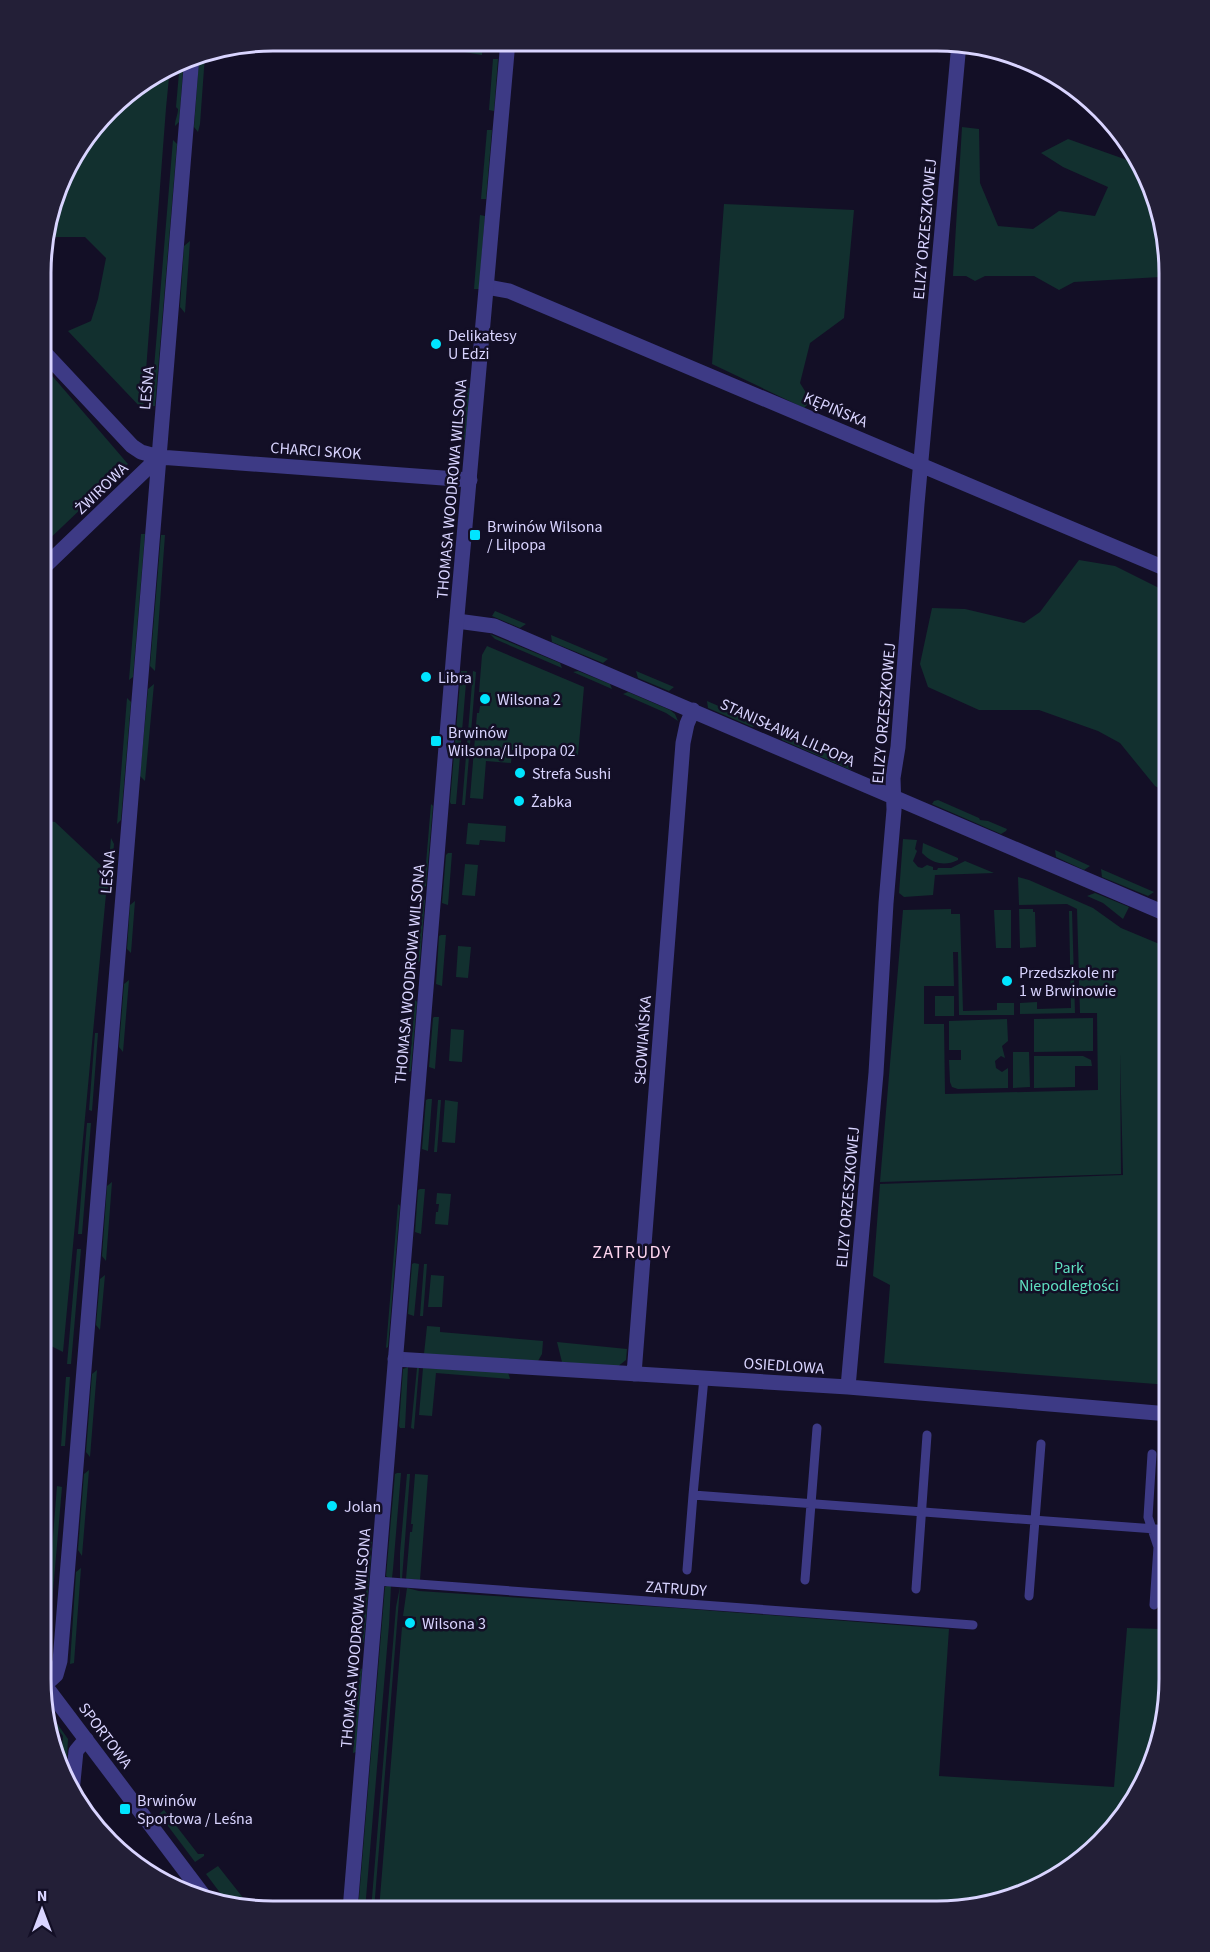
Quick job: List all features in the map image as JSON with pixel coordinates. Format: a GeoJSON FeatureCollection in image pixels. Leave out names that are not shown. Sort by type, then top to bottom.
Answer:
{"type":"FeatureCollection","features":[{"type":"Feature","properties":{"kind":"street","name":"THOMASA WOODROWA WILSONA"},"geometry":{"type":"LineString","coordinates":[[351,1901],[457,621],[507,51]]}},
{"type":"Feature","properties":{"kind":"street","name":"ELIZY ORZESZKOWEJ"},"geometry":{"type":"LineString","coordinates":[[848,1387],[867,1193],[894,797],[893,778],[898,747],[921,464],[959,52]]}},
{"type":"Feature","properties":{"kind":"street","name":"LEŚNA"},"geometry":{"type":"LineString","coordinates":[[51,1678],[56,1675],[61,1654],[191,67]]}},
{"type":"Feature","properties":{"kind":"street","name":"KĘPIŃSKA"},"geometry":{"type":"LineString","coordinates":[[487,287],[509,291],[1159,566]]}},
{"type":"Feature","properties":{"kind":"street","name":"CHARCI SKOK"},"geometry":{"type":"LineString","coordinates":[[51,360],[132,446],[141,452],[159,457],[470,480]]}},
{"type":"Feature","properties":{"kind":"street","name":"ŻWIROWA"},"geometry":{"type":"LineString","coordinates":[[51,560],[159,457]]}},
{"type":"Feature","properties":{"kind":"street","name":"STANISŁAWA LILPOPA"},"geometry":{"type":"LineString","coordinates":[[457,621],[494,626],[1159,911]]}},
{"type":"Feature","properties":{"kind":"street","name":"SŁOWIAŃSKA"},"geometry":{"type":"LineString","coordinates":[[634,1374],[683,742],[693,710]]}},
{"type":"Feature","properties":{"kind":"street","name":"OSIEDLOWA"},"geometry":{"type":"LineString","coordinates":[[395,1359],[848,1387],[1159,1413]]}},
{"type":"Feature","properties":{"kind":"street","name":"SPORTOWA"},"geometry":{"type":"LineString","coordinates":[[51,1693],[198,1888]]}},
{"type":"Feature","properties":{"kind":"street"},"geometry":{"type":"LineString","coordinates":[[74,1776],[76,1751],[86,1739]]}},
{"type":"Feature","properties":{"kind":"lane"},"geometry":{"type":"LineString","coordinates":[[687,1570],[704,1378]]}},
{"type":"Feature","properties":{"kind":"lane"},"geometry":{"type":"LineString","coordinates":[[805,1580],[817,1428]]}},
{"type":"Feature","properties":{"kind":"lane"},"geometry":{"type":"LineString","coordinates":[[916,1589],[927,1435]]}},
{"type":"Feature","properties":{"kind":"lane"},"geometry":{"type":"LineString","coordinates":[[1029,1596],[1041,1444]]}},
{"type":"Feature","properties":{"kind":"lane"},"geometry":{"type":"LineString","coordinates":[[1152,1454],[1148,1517],[1150,1529],[1158,1546],[1154,1605]]}},
{"type":"Feature","properties":{"kind":"lane"},"geometry":{"type":"LineString","coordinates":[[693,1496],[1159,1529]]}},
{"type":"Feature","properties":{"kind":"lane","name":"ZATRUDY"},"geometry":{"type":"LineString","coordinates":[[377,1581],[973,1624]]}},
{"type":"Feature","properties":{"kind":"green space"},"geometry":{"type":"Polygon","coordinates":[[[458,51],[482,51],[482,55],[458,51]]]}},
{"type":"Feature","properties":{"kind":"green space"},"geometry":{"type":"Polygon","coordinates":[[[493,59],[498,59],[494,111],[489,110],[493,59]]]}},
{"type":"Feature","properties":{"kind":"green space"},"geometry":{"type":"Polygon","coordinates":[[[204,62],[198,132],[194,127],[199,64],[204,62]]]}},
{"type":"Feature","properties":{"kind":"green space"},"geometry":{"type":"Polygon","coordinates":[[[183,70],[179,122],[175,126],[178,111],[176,107],[179,72],[183,70]]]}},
{"type":"Feature","properties":{"kind":"green space"},"geometry":{"type":"Polygon","coordinates":[[[169,77],[143,410],[68,331],[91,321],[106,258],[85,237],[54,237],[63,201],[74,175],[88,149],[106,126],[149,88],[169,77]]]}},
{"type":"Feature","properties":{"kind":"green space"},"geometry":{"type":"Polygon","coordinates":[[[962,127],[979,129],[980,183],[998,226],[1033,229],[1059,211],[1095,216],[1108,187],[1063,167],[1041,153],[1068,139],[1128,160],[1142,188],[1155,229],[1159,277],[1074,282],[1059,290],[1034,276],[985,276],[975,281],[966,276],[953,276],[962,127]]]}},
{"type":"Feature","properties":{"kind":"green space"},"geometry":{"type":"Polygon","coordinates":[[[487,130],[492,130],[486,199],[481,199],[487,130]]]}},
{"type":"Feature","properties":{"kind":"green space"},"geometry":{"type":"Polygon","coordinates":[[[173,140],[177,144],[155,406],[153,406],[153,380],[173,140]]]}},
{"type":"Feature","properties":{"kind":"green space"},"geometry":{"type":"Polygon","coordinates":[[[724,204],[854,210],[844,318],[810,343],[800,383],[811,401],[804,408],[712,364],[724,204]]]}},
{"type":"Feature","properties":{"kind":"green space"},"geometry":{"type":"Polygon","coordinates":[[[480,215],[485,216],[479,289],[474,289],[480,215]]]}},
{"type":"Feature","properties":{"kind":"green space"},"geometry":{"type":"Polygon","coordinates":[[[190,241],[185,313],[180,307],[184,246],[190,241]]]}},
{"type":"Feature","properties":{"kind":"green space"},"geometry":{"type":"Polygon","coordinates":[[[51,374],[128,464],[51,537],[51,374]]]}},
{"type":"Feature","properties":{"kind":"green space"},"geometry":{"type":"Polygon","coordinates":[[[466,388],[470,388],[465,440],[461,440],[466,388]]]}},
{"type":"Feature","properties":{"kind":"green space"},"geometry":{"type":"Polygon","coordinates":[[[141,534],[145,534],[133,677],[129,680],[141,534]]]}},
{"type":"Feature","properties":{"kind":"green space"},"geometry":{"type":"Polygon","coordinates":[[[161,535],[165,535],[155,671],[150,666],[161,535]]]}},
{"type":"Feature","properties":{"kind":"green space"},"geometry":{"type":"Polygon","coordinates":[[[1079,560],[1115,566],[1159,588],[1159,788],[1120,743],[1098,731],[1039,710],[979,710],[928,687],[920,664],[932,608],[965,609],[1024,623],[1040,612],[1079,560]]]}},
{"type":"Feature","properties":{"kind":"green space"},"geometry":{"type":"Polygon","coordinates":[[[495,611],[526,624],[520,628],[492,616],[495,611]]]}},
{"type":"Feature","properties":{"kind":"green space"},"geometry":{"type":"Polygon","coordinates":[[[490,634],[560,663],[562,668],[495,639],[490,634]]]}},
{"type":"Feature","properties":{"kind":"green space"},"geometry":{"type":"Polygon","coordinates":[[[551,635],[608,659],[603,663],[552,642],[551,635]]]}},
{"type":"Feature","properties":{"kind":"green space"},"geometry":{"type":"Polygon","coordinates":[[[487,646],[584,687],[578,755],[512,750],[511,763],[486,761],[483,799],[470,798],[477,713],[479,713],[480,706],[490,706],[491,693],[479,692],[482,655],[487,646]]]}},
{"type":"Feature","properties":{"kind":"green space"},"geometry":{"type":"Polygon","coordinates":[[[461,671],[467,671],[456,804],[451,804],[450,802],[461,671]]]}},
{"type":"Feature","properties":{"kind":"green space"},"geometry":{"type":"Polygon","coordinates":[[[473,671],[476,672],[465,805],[462,805],[473,671]]]}},
{"type":"Feature","properties":{"kind":"green space"},"geometry":{"type":"Polygon","coordinates":[[[578,671],[610,684],[612,689],[573,672],[578,671]]]}},
{"type":"Feature","properties":{"kind":"green space"},"geometry":{"type":"Polygon","coordinates":[[[636,671],[674,687],[669,691],[638,678],[636,671]]]}},
{"type":"Feature","properties":{"kind":"green space"},"geometry":{"type":"Polygon","coordinates":[[[154,684],[145,781],[140,776],[148,689],[154,684]]]}},
{"type":"Feature","properties":{"kind":"green space"},"geometry":{"type":"Polygon","coordinates":[[[628,692],[670,710],[678,721],[666,713],[623,694],[628,692]]]}},
{"type":"Feature","properties":{"kind":"green space"},"geometry":{"type":"Polygon","coordinates":[[[127,698],[131,702],[121,820],[117,824],[127,698]]]}},
{"type":"Feature","properties":{"kind":"green space"},"geometry":{"type":"Polygon","coordinates":[[[707,701],[758,723],[752,727],[708,708],[707,701]]]}},
{"type":"Feature","properties":{"kind":"green space"},"geometry":{"type":"Polygon","coordinates":[[[779,734],[850,763],[853,767],[851,770],[782,740],[779,734]]]}},
{"type":"Feature","properties":{"kind":"green space"},"geometry":{"type":"Polygon","coordinates":[[[938,800],[980,820],[1007,829],[1001,834],[932,804],[938,800]]]}},
{"type":"Feature","properties":{"kind":"green space"},"geometry":{"type":"Polygon","coordinates":[[[431,804],[433,806],[426,886],[424,887],[431,804]]]}},
{"type":"Feature","properties":{"kind":"green space"},"geometry":{"type":"Polygon","coordinates":[[[51,821],[55,822],[108,872],[111,838],[114,844],[110,894],[106,894],[63,1352],[51,1346],[51,821]]]}},
{"type":"Feature","properties":{"kind":"green space"},"geometry":{"type":"Polygon","coordinates":[[[468,823],[506,826],[505,842],[480,840],[479,845],[466,844],[468,823]]]}},
{"type":"Feature","properties":{"kind":"green space"},"geometry":{"type":"Polygon","coordinates":[[[903,839],[917,840],[915,849],[917,851],[913,861],[918,867],[922,868],[927,865],[937,870],[938,868],[951,868],[965,861],[994,873],[935,875],[933,895],[904,897],[899,893],[903,839]]]}},
{"type":"Feature","properties":{"kind":"green space"},"geometry":{"type":"Polygon","coordinates":[[[923,843],[958,860],[948,863],[934,861],[922,853],[923,843]]]}},
{"type":"Feature","properties":{"kind":"green space"},"geometry":{"type":"Polygon","coordinates":[[[1055,850],[1090,866],[1084,870],[1056,857],[1055,850]]]}},
{"type":"Feature","properties":{"kind":"green space"},"geometry":{"type":"Polygon","coordinates":[[[448,853],[452,853],[448,905],[442,903],[448,853]]]}},
{"type":"Feature","properties":{"kind":"green space"},"geometry":{"type":"Polygon","coordinates":[[[465,864],[478,865],[475,896],[462,895],[465,864]]]}},
{"type":"Feature","properties":{"kind":"green space"},"geometry":{"type":"Polygon","coordinates":[[[1101,869],[1154,892],[1148,896],[1102,877],[1101,869]]]}},
{"type":"Feature","properties":{"kind":"green space","name":"Park Niepodległości"},"geometry":{"type":"Polygon","coordinates":[[[1018,877],[1093,908],[1121,928],[1159,944],[1159,1384],[884,1363],[890,1285],[873,1276],[880,1184],[1123,1175],[1120,1054],[1121,1174],[880,1182],[903,910],[951,909],[951,914],[960,914],[963,1011],[997,1010],[997,1003],[1014,1003],[1014,1015],[959,1015],[958,952],[953,952],[954,986],[924,986],[924,1024],[944,1024],[945,1094],[1098,1090],[1097,1013],[1080,1013],[1077,909],[1067,904],[1019,905],[1018,877]]]}},
{"type":"Feature","properties":{"kind":"green space"},"geometry":{"type":"Polygon","coordinates":[[[1095,893],[1129,907],[1123,919],[1103,903],[1087,896],[1095,893]]]}},
{"type":"Feature","properties":{"kind":"green space"},"geometry":{"type":"Polygon","coordinates":[[[423,899],[425,900],[418,963],[423,899]]]}},
{"type":"Feature","properties":{"kind":"green space"},"geometry":{"type":"Polygon","coordinates":[[[135,901],[131,953],[127,949],[130,905],[135,901]]]}},
{"type":"Feature","properties":{"kind":"green space"},"geometry":{"type":"Polygon","coordinates":[[[1019,909],[1033,909],[1035,912],[1036,947],[1020,948],[1019,909]]]}},
{"type":"Feature","properties":{"kind":"green space"},"geometry":{"type":"Polygon","coordinates":[[[994,910],[1011,910],[1011,948],[996,948],[994,910]]]}},
{"type":"Feature","properties":{"kind":"green space"},"geometry":{"type":"Polygon","coordinates":[[[1069,911],[1072,911],[1075,1013],[1020,1014],[1020,1003],[1037,1002],[1037,1009],[1071,1008],[1069,911]]]}},
{"type":"Feature","properties":{"kind":"green space"},"geometry":{"type":"Polygon","coordinates":[[[446,935],[442,986],[436,984],[439,936],[446,935]]]}},
{"type":"Feature","properties":{"kind":"green space"},"geometry":{"type":"Polygon","coordinates":[[[458,946],[471,947],[468,978],[456,977],[458,946]]]}},
{"type":"Feature","properties":{"kind":"green space"},"geometry":{"type":"Polygon","coordinates":[[[129,980],[123,1052],[119,1047],[124,984],[129,980]]]}},
{"type":"Feature","properties":{"kind":"green space"},"geometry":{"type":"Polygon","coordinates":[[[935,996],[954,996],[954,1016],[935,1016],[935,996]]]}},
{"type":"Feature","properties":{"kind":"green space"},"geometry":{"type":"Polygon","coordinates":[[[415,1000],[417,1002],[411,1071],[409,1072],[415,1000]]]}},
{"type":"Feature","properties":{"kind":"green space"},"geometry":{"type":"Polygon","coordinates":[[[434,1017],[439,1017],[435,1069],[429,1067],[434,1017]]]}},
{"type":"Feature","properties":{"kind":"green space"},"geometry":{"type":"Polygon","coordinates":[[[1093,1018],[1093,1051],[1034,1052],[1034,1019],[1093,1018]]]}},
{"type":"Feature","properties":{"kind":"green space"},"geometry":{"type":"Polygon","coordinates":[[[1007,1019],[1008,1041],[1002,1046],[1005,1058],[1001,1056],[995,1061],[996,1068],[1002,1072],[1008,1068],[1008,1088],[958,1089],[952,1087],[949,1060],[961,1060],[961,1050],[949,1050],[949,1021],[1007,1019]]]}},
{"type":"Feature","properties":{"kind":"green space"},"geometry":{"type":"Polygon","coordinates":[[[451,1029],[464,1030],[462,1062],[449,1061],[451,1029]]]}},
{"type":"Feature","properties":{"kind":"green space"},"geometry":{"type":"Polygon","coordinates":[[[95,1033],[98,1033],[92,1111],[89,1110],[95,1033]]]}},
{"type":"Feature","properties":{"kind":"green space"},"geometry":{"type":"Polygon","coordinates":[[[1013,1052],[1029,1052],[1030,1087],[1013,1088],[1013,1052]]]}},
{"type":"Feature","properties":{"kind":"green space"},"geometry":{"type":"Polygon","coordinates":[[[1034,1056],[1083,1056],[1091,1060],[1092,1066],[1075,1066],[1075,1087],[1034,1088],[1034,1056]]]}},
{"type":"Feature","properties":{"kind":"green space"},"geometry":{"type":"Polygon","coordinates":[[[432,1099],[428,1151],[422,1149],[426,1100],[432,1099]]]}},
{"type":"Feature","properties":{"kind":"green space"},"geometry":{"type":"Polygon","coordinates":[[[438,1100],[441,1100],[437,1152],[434,1152],[438,1100]]]}},
{"type":"Feature","properties":{"kind":"green space"},"geometry":{"type":"Polygon","coordinates":[[[445,1100],[458,1102],[455,1143],[442,1142],[445,1100]]]}},
{"type":"Feature","properties":{"kind":"green space"},"geometry":{"type":"Polygon","coordinates":[[[87,1123],[91,1123],[82,1234],[78,1234],[87,1123]]]}},
{"type":"Feature","properties":{"kind":"green space"},"geometry":{"type":"Polygon","coordinates":[[[112,1182],[106,1261],[102,1256],[107,1186],[112,1182]]]}},
{"type":"Feature","properties":{"kind":"green space"},"geometry":{"type":"Polygon","coordinates":[[[425,1189],[421,1234],[415,1232],[418,1190],[425,1189]]]}},
{"type":"Feature","properties":{"kind":"green space"},"geometry":{"type":"Polygon","coordinates":[[[437,1193],[451,1194],[448,1225],[435,1224],[439,1204],[436,1204],[437,1193]]]}},
{"type":"Feature","properties":{"kind":"green space"},"geometry":{"type":"Polygon","coordinates":[[[398,1204],[400,1206],[388,1347],[386,1348],[398,1204]]]}},
{"type":"Feature","properties":{"kind":"green space"},"geometry":{"type":"Polygon","coordinates":[[[77,1249],[81,1249],[71,1364],[67,1364],[77,1249]]]}},
{"type":"Feature","properties":{"kind":"green space"},"geometry":{"type":"Polygon","coordinates":[[[412,1264],[419,1264],[414,1316],[408,1314],[412,1264]]]}},
{"type":"Feature","properties":{"kind":"green space"},"geometry":{"type":"Polygon","coordinates":[[[424,1264],[427,1264],[423,1316],[420,1316],[424,1264]]]}},
{"type":"Feature","properties":{"kind":"green space"},"geometry":{"type":"Polygon","coordinates":[[[105,1275],[100,1330],[96,1325],[100,1279],[105,1275]]]}},
{"type":"Feature","properties":{"kind":"green space"},"geometry":{"type":"Polygon","coordinates":[[[431,1275],[444,1276],[442,1307],[428,1307],[431,1275]]]}},
{"type":"Feature","properties":{"kind":"green space"},"geometry":{"type":"Polygon","coordinates":[[[427,1326],[440,1327],[440,1332],[543,1341],[542,1354],[538,1361],[424,1354],[427,1326]]]}},
{"type":"Feature","properties":{"kind":"green space"},"geometry":{"type":"Polygon","coordinates":[[[557,1342],[627,1349],[626,1360],[617,1367],[562,1362],[557,1342]]]}},
{"type":"Feature","properties":{"kind":"green space"},"geometry":{"type":"Polygon","coordinates":[[[408,1367],[405,1428],[400,1428],[403,1369],[408,1367]]]}},
{"type":"Feature","properties":{"kind":"green space"},"geometry":{"type":"Polygon","coordinates":[[[417,1368],[419,1368],[414,1429],[411,1428],[417,1368]]]}},
{"type":"Feature","properties":{"kind":"green space"},"geometry":{"type":"Polygon","coordinates":[[[423,1368],[508,1372],[510,1379],[436,1373],[432,1416],[419,1415],[423,1368]]]}},
{"type":"Feature","properties":{"kind":"green space"},"geometry":{"type":"Polygon","coordinates":[[[97,1370],[90,1457],[86,1452],[92,1374],[97,1370]]]}},
{"type":"Feature","properties":{"kind":"green space"},"geometry":{"type":"Polygon","coordinates":[[[66,1377],[70,1377],[65,1446],[61,1446],[66,1377]]]}},
{"type":"Feature","properties":{"kind":"green space"},"geometry":{"type":"Polygon","coordinates":[[[89,1470],[82,1556],[78,1550],[84,1474],[89,1470]]]}},
{"type":"Feature","properties":{"kind":"green space"},"geometry":{"type":"Polygon","coordinates":[[[401,1473],[392,1578],[389,1578],[386,1576],[395,1474],[401,1473]]]}},
{"type":"Feature","properties":{"kind":"green space"},"geometry":{"type":"Polygon","coordinates":[[[407,1474],[410,1474],[402,1579],[400,1578],[400,1553],[407,1474]]]}},
{"type":"Feature","properties":{"kind":"green space"},"geometry":{"type":"Polygon","coordinates":[[[415,1474],[428,1475],[420,1580],[406,1579],[410,1532],[412,1532],[413,1524],[411,1524],[415,1474]]]}},
{"type":"Feature","properties":{"kind":"green space"},"geometry":{"type":"Polygon","coordinates":[[[57,1486],[62,1487],[51,1614],[51,1562],[57,1486]]]}},
{"type":"Feature","properties":{"kind":"green space"},"geometry":{"type":"Polygon","coordinates":[[[370,1540],[372,1542],[362,1644],[370,1540]]]}},
{"type":"Feature","properties":{"kind":"green space"},"geometry":{"type":"Polygon","coordinates":[[[81,1568],[74,1663],[70,1664],[76,1572],[81,1568]]]}},
{"type":"Feature","properties":{"kind":"green space"},"geometry":{"type":"Polygon","coordinates":[[[391,1586],[389,1625],[366,1901],[359,1901],[385,1587],[391,1586]]]}},
{"type":"Feature","properties":{"kind":"green space"},"geometry":{"type":"Polygon","coordinates":[[[400,1587],[375,1901],[372,1901],[396,1607],[400,1587]]]}},
{"type":"Feature","properties":{"kind":"green space"},"geometry":{"type":"Polygon","coordinates":[[[407,1588],[419,1591],[949,1629],[939,1776],[1114,1787],[1127,1628],[1159,1629],[1159,1694],[1155,1723],[1142,1764],[1122,1803],[1084,1846],[1061,1864],[1009,1889],[981,1897],[952,1901],[380,1901],[402,1627],[416,1628],[416,1617],[403,1616],[407,1588]]]}},
{"type":"Feature","properties":{"kind":"green space"},"geometry":{"type":"Polygon","coordinates":[[[360,1668],[362,1669],[356,1752],[353,1753],[360,1668]]]}},
{"type":"Feature","properties":{"kind":"green space"},"geometry":{"type":"Polygon","coordinates":[[[55,1720],[68,1739],[67,1759],[62,1747],[63,1736],[56,1727],[55,1720]]]}},
{"type":"Feature","properties":{"kind":"green space"},"geometry":{"type":"Polygon","coordinates":[[[164,1810],[198,1854],[204,1854],[204,1856],[195,1862],[159,1814],[164,1810]]]}},
{"type":"Feature","properties":{"kind":"green space"},"geometry":{"type":"Polygon","coordinates":[[[218,1866],[244,1899],[222,1895],[206,1874],[218,1866]]]}},
{"type":"Feature","properties":{"kind":"place","name":"Delikatesy U Edzi"},"geometry":{"type":"Point","coordinates":[436,344]}},
{"type":"Feature","properties":{"kind":"place","name":"Brwinów Wilsona / Lilpopa"},"geometry":{"type":"Point","coordinates":[475,535]}},
{"type":"Feature","properties":{"kind":"place","name":"Libra"},"geometry":{"type":"Point","coordinates":[426,677]}},
{"type":"Feature","properties":{"kind":"place","name":"Wilsona 2"},"geometry":{"type":"Point","coordinates":[485,699]}},
{"type":"Feature","properties":{"kind":"place","name":"Brwinów Wilsona/Lilpopa 02"},"geometry":{"type":"Point","coordinates":[436,741]}},
{"type":"Feature","properties":{"kind":"place","name":"Strefa Sushi"},"geometry":{"type":"Point","coordinates":[520,773]}},
{"type":"Feature","properties":{"kind":"place","name":"Żabka"},"geometry":{"type":"Point","coordinates":[519,801]}},
{"type":"Feature","properties":{"kind":"place","name":"Przedszkole nr 1 w Brwinowie"},"geometry":{"type":"Point","coordinates":[1007,981]}},
{"type":"Feature","properties":{"kind":"place","name":"Jolan"},"geometry":{"type":"Point","coordinates":[332,1506]}},
{"type":"Feature","properties":{"kind":"place","name":"Wilsona 3"},"geometry":{"type":"Point","coordinates":[410,1623]}},
{"type":"Feature","properties":{"kind":"place","name":"Brwinów Sportowa / Leśna"},"geometry":{"type":"Point","coordinates":[125,1809]}},
{"type":"Feature","properties":{"kind":"district","name":"ZATRUDY"},"geometry":{"type":"Point","coordinates":[632,1252]}}]}
